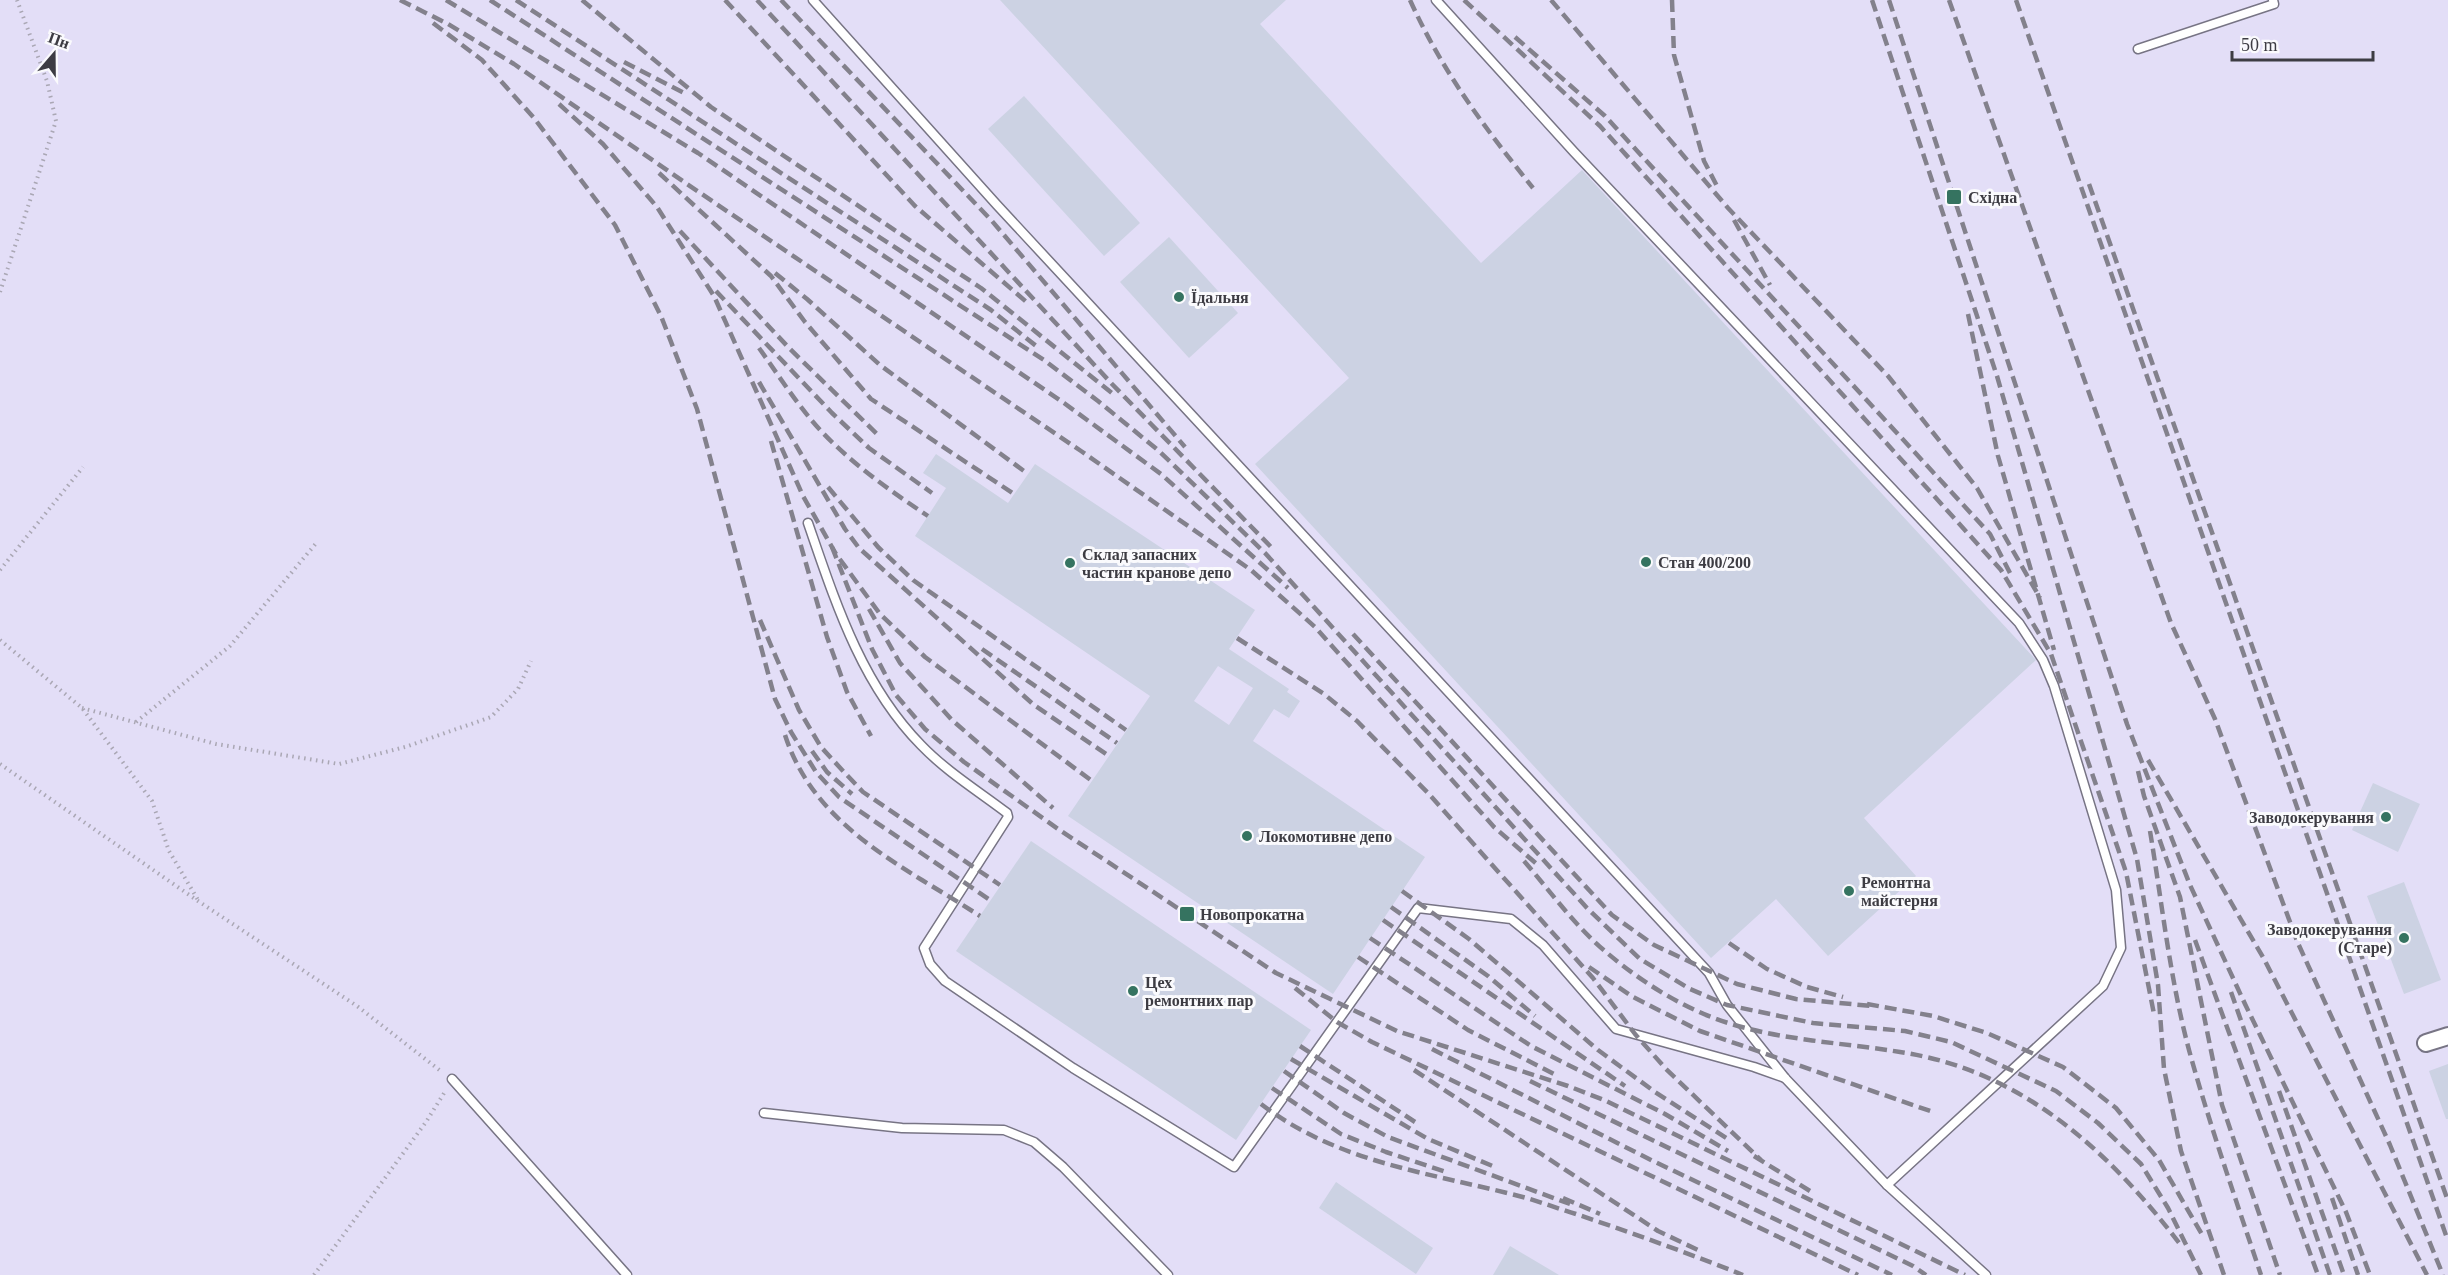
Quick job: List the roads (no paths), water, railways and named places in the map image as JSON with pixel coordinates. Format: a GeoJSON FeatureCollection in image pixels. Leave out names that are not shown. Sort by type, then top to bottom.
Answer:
{"type":"FeatureCollection","features":[{"type":"Feature","properties":{"kind":"street"},"geometry":{"type":"LineString","coordinates":[[2426,1043],[2448,1036]]}},
{"type":"Feature","properties":{"kind":"lane"},"geometry":{"type":"LineString","coordinates":[[813,0],[997,205],[1709,973],[1727,1005],[1785,1078],[1887,1185],[1986,1275]]}},
{"type":"Feature","properties":{"kind":"lane"},"geometry":{"type":"LineString","coordinates":[[1436,0],[1568,145],[2019,623],[2043,660],[2054,686],[2116,890],[2121,948],[2103,986],[1887,1185]]}},
{"type":"Feature","properties":{"kind":"lane"},"geometry":{"type":"LineString","coordinates":[[2138,49],[2274,4],[2273,0]]}},
{"type":"Feature","properties":{"kind":"lane"},"geometry":{"type":"LineString","coordinates":[[808,523],[854,647],[886,701],[920,744],[954,774],[1007,813],[1008,817],[967,885],[924,948],[930,964],[945,981],[1073,1068],[1234,1167],[1418,908],[1512,919],[1543,945],[1616,1029],[1754,1066],[1785,1078]]}},
{"type":"Feature","properties":{"kind":"lane"},"geometry":{"type":"LineString","coordinates":[[452,1079],[627,1275]]}},
{"type":"Feature","properties":{"kind":"lane"},"geometry":{"type":"LineString","coordinates":[[764,1113],[903,1128],[1004,1130],[1034,1142],[1063,1167],[1167,1275]]}},
{"type":"Feature","properties":{"kind":"railway"},"geometry":{"type":"LineString","coordinates":[[400,0],[448,24],[514,64],[1081,451],[1251,570],[1315,627],[1494,827],[1539,866]]}},
{"type":"Feature","properties":{"kind":"railway"},"geometry":{"type":"LineString","coordinates":[[446,0],[698,153],[1064,403],[1161,474],[1288,588]]}},
{"type":"Feature","properties":{"kind":"railway"},"geometry":{"type":"LineString","coordinates":[[490,0],[1044,360],[1159,451],[1265,553],[1587,908],[1640,959],[1690,989],[1727,1005],[1813,1023],[1905,1031],[1951,1042],[2056,1091],[2098,1123],[2141,1164],[2168,1208],[2201,1275]]}},
{"type":"Feature","properties":{"kind":"railway"},"geometry":{"type":"LineString","coordinates":[[516,0],[991,310],[1040,349]]}},
{"type":"Feature","properties":{"kind":"railway"},"geometry":{"type":"LineString","coordinates":[[582,0],[711,107],[981,288],[1112,393]]}},
{"type":"Feature","properties":{"kind":"railway"},"geometry":{"type":"LineString","coordinates":[[725,0],[915,206],[1030,305]]}},
{"type":"Feature","properties":{"kind":"railway"},"geometry":{"type":"LineString","coordinates":[[757,0],[1112,384],[1273,549]]}},
{"type":"Feature","properties":{"kind":"railway"},"geometry":{"type":"LineString","coordinates":[[781,0],[992,221],[1185,447]]}},
{"type":"Feature","properties":{"kind":"railway"},"geometry":{"type":"LineString","coordinates":[[1410,0],[1436,51],[1465,98],[1533,188]]}},
{"type":"Feature","properties":{"kind":"railway"},"geometry":{"type":"LineString","coordinates":[[1464,0],[1600,126],[2001,570],[2051,654],[2126,872],[2154,1014]]}},
{"type":"Feature","properties":{"kind":"railway"},"geometry":{"type":"LineString","coordinates":[[1551,0],[1728,208],[1888,376],[1977,488],[2040,598]]}},
{"type":"Feature","properties":{"kind":"railway"},"geometry":{"type":"LineString","coordinates":[[1672,0],[1674,55],[1704,161],[1718,188]]}},
{"type":"Feature","properties":{"kind":"railway"},"geometry":{"type":"LineString","coordinates":[[1872,0],[1997,376],[2137,859],[2158,985],[2164,1069],[2181,1151],[2224,1275]]}},
{"type":"Feature","properties":{"kind":"railway"},"geometry":{"type":"LineString","coordinates":[[1889,0],[2127,724],[2190,885],[2346,1212],[2370,1275]]}},
{"type":"Feature","properties":{"kind":"railway"},"geometry":{"type":"LineString","coordinates":[[1949,0],[2171,623],[2215,719],[2297,941],[2390,1145],[2443,1275]]}},
{"type":"Feature","properties":{"kind":"railway"},"geometry":{"type":"LineString","coordinates":[[2016,0],[2448,1241]]}},
{"type":"Feature","properties":{"kind":"railway"},"geometry":{"type":"LineString","coordinates":[[433,23],[482,60],[534,118],[615,225],[661,316],[697,409],[775,699],[791,732],[816,772],[839,797],[990,900]]}},
{"type":"Feature","properties":{"kind":"railway"},"geometry":{"type":"LineString","coordinates":[[1515,37],[1605,116],[1990,534],[2010,573]]}},
{"type":"Feature","properties":{"kind":"railway"},"geometry":{"type":"LineString","coordinates":[[624,62],[686,94]]}},
{"type":"Feature","properties":{"kind":"railway"},"geometry":{"type":"LineString","coordinates":[[559,104],[603,144],[657,207],[714,296],[803,496],[836,554],[880,614],[925,657],[1092,781]]}},
{"type":"Feature","properties":{"kind":"railway"},"geometry":{"type":"LineString","coordinates":[[659,173],[771,276],[805,322],[871,399],[1014,494]]}},
{"type":"Feature","properties":{"kind":"railway"},"geometry":{"type":"LineString","coordinates":[[2089,184],[2448,1201]]}},
{"type":"Feature","properties":{"kind":"railway"},"geometry":{"type":"LineString","coordinates":[[1734,220],[1770,285]]}},
{"type":"Feature","properties":{"kind":"railway"},"geometry":{"type":"LineString","coordinates":[[680,231],[789,348],[878,435]]}},
{"type":"Feature","properties":{"kind":"railway"},"geometry":{"type":"LineString","coordinates":[[775,273],[880,365],[1028,474]]}},
{"type":"Feature","properties":{"kind":"railway"},"geometry":{"type":"LineString","coordinates":[[716,291],[832,413],[869,448],[932,493]]}},
{"type":"Feature","properties":{"kind":"railway"},"geometry":{"type":"LineString","coordinates":[[1968,314],[1998,456],[2054,650]]}},
{"type":"Feature","properties":{"kind":"railway"},"geometry":{"type":"LineString","coordinates":[[759,348],[803,410],[833,443],[879,482],[928,516]]}},
{"type":"Feature","properties":{"kind":"railway"},"geometry":{"type":"LineString","coordinates":[[759,382],[845,529],[859,548],[1034,705],[1109,756]]}},
{"type":"Feature","properties":{"kind":"railway"},"geometry":{"type":"LineString","coordinates":[[771,441],[827,637],[847,692],[871,736]]}},
{"type":"Feature","properties":{"kind":"railway"},"geometry":{"type":"LineString","coordinates":[[828,487],[878,547],[913,580],[1126,730]]}},
{"type":"Feature","properties":{"kind":"railway"},"geometry":{"type":"LineString","coordinates":[[832,547],[872,649],[896,695],[925,729],[964,762],[1058,829],[1276,973],[1397,1031],[1568,1086],[1604,1100],[1965,1275]]}},
{"type":"Feature","properties":{"kind":"railway"},"geometry":{"type":"LineString","coordinates":[[869,609],[900,663],[952,720],[1053,808]]}},
{"type":"Feature","properties":{"kind":"railway"},"geometry":{"type":"LineString","coordinates":[[760,620],[799,710],[821,747],[863,792],[1000,885]]}},
{"type":"Feature","properties":{"kind":"railway"},"geometry":{"type":"LineString","coordinates":[[1353,634],[1612,915],[1654,945],[1737,984],[1796,999],[1872,1006]]}},
{"type":"Feature","properties":{"kind":"railway"},"geometry":{"type":"LineString","coordinates":[[1237,638],[1324,694],[1357,721],[1428,793],[1593,978],[1635,1034],[1666,1069],[1761,1160]]}},
{"type":"Feature","properties":{"kind":"railway"},"geometry":{"type":"LineString","coordinates":[[982,649],[1117,743]]}},
{"type":"Feature","properties":{"kind":"railway"},"geometry":{"type":"LineString","coordinates":[[785,735],[799,767],[818,796],[840,820],[893,862],[980,916]]}},
{"type":"Feature","properties":{"kind":"railway"},"geometry":{"type":"LineString","coordinates":[[812,751],[827,772],[852,794]]}},
{"type":"Feature","properties":{"kind":"railway"},"geometry":{"type":"LineString","coordinates":[[2148,760],[2264,959],[2427,1275]]}},
{"type":"Feature","properties":{"kind":"railway"},"geometry":{"type":"LineString","coordinates":[[2138,771],[2144,796],[2180,897],[2222,1105],[2280,1275]]}},
{"type":"Feature","properties":{"kind":"railway"},"geometry":{"type":"LineString","coordinates":[[2150,831],[2171,968],[2182,1023],[2214,1135],[2261,1275]]}},
{"type":"Feature","properties":{"kind":"railway"},"geometry":{"type":"LineString","coordinates":[[1524,861],[1573,920],[1606,952],[1649,984],[1697,1011],[1721,1021],[1771,1034],[1900,1052],[1944,1062],[1985,1076],[2023,1096],[2092,1147],[2123,1177],[2180,1244]]}},
{"type":"Feature","properties":{"kind":"railway"},"geometry":{"type":"LineString","coordinates":[[1402,891],[1469,939],[1598,1050],[1655,1092],[1731,1141]]}},
{"type":"Feature","properties":{"kind":"railway"},"geometry":{"type":"LineString","coordinates":[[1391,907],[1488,976],[1535,1016]]}},
{"type":"Feature","properties":{"kind":"railway"},"geometry":{"type":"LineString","coordinates":[[1383,920],[1625,1086]]}},
{"type":"Feature","properties":{"kind":"railway"},"geometry":{"type":"LineString","coordinates":[[1370,938],[1531,1046],[1665,1114],[1728,1151]]}},
{"type":"Feature","properties":{"kind":"railway"},"geometry":{"type":"LineString","coordinates":[[2195,940],[2318,1275]]}},
{"type":"Feature","properties":{"kind":"railway"},"geometry":{"type":"LineString","coordinates":[[1729,943],[1767,969],[1807,987],[1843,997]]}},
{"type":"Feature","properties":{"kind":"railway"},"geometry":{"type":"LineString","coordinates":[[1358,957],[1468,1030],[1556,1075]]}},
{"type":"Feature","properties":{"kind":"railway"},"geometry":{"type":"LineString","coordinates":[[1589,967],[1633,997],[1700,1031],[1933,1112]]}},
{"type":"Feature","properties":{"kind":"railway"},"geometry":{"type":"LineString","coordinates":[[1295,988],[1337,1022],[1372,1042],[1858,1275]]}},
{"type":"Feature","properties":{"kind":"railway"},"geometry":{"type":"LineString","coordinates":[[2231,992],[2330,1275]]}},
{"type":"Feature","properties":{"kind":"railway"},"geometry":{"type":"LineString","coordinates":[[1867,1004],[1933,1016],[1987,1033],[2063,1067],[2116,1108],[2159,1160],[2204,1238]]}},
{"type":"Feature","properties":{"kind":"railway"},"geometry":{"type":"LineString","coordinates":[[1300,1046],[1415,1122]]}},
{"type":"Feature","properties":{"kind":"railway"},"geometry":{"type":"LineString","coordinates":[[1432,1049],[1653,1161],[1892,1275]]}},
{"type":"Feature","properties":{"kind":"railway"},"geometry":{"type":"LineString","coordinates":[[1291,1059],[1428,1139],[1495,1167]]}},
{"type":"Feature","properties":{"kind":"railway"},"geometry":{"type":"LineString","coordinates":[[1414,1070],[1658,1231],[1700,1251]]}},
{"type":"Feature","properties":{"kind":"railway"},"geometry":{"type":"LineString","coordinates":[[1284,1071],[1344,1113],[1388,1137],[1570,1204]]}},
{"type":"Feature","properties":{"kind":"railway"},"geometry":{"type":"LineString","coordinates":[[1530,1081],[1913,1266],[1926,1275]]}},
{"type":"Feature","properties":{"kind":"railway"},"geometry":{"type":"LineString","coordinates":[[1272,1088],[1341,1134],[1446,1172]]}},
{"type":"Feature","properties":{"kind":"railway"},"geometry":{"type":"LineString","coordinates":[[2279,1091],[2344,1275]]}},
{"type":"Feature","properties":{"kind":"railway"},"geometry":{"type":"LineString","coordinates":[[1261,1104],[1290,1124],[1351,1152],[1383,1163],[1538,1202],[1639,1236],[1743,1275]]}},
{"type":"Feature","properties":{"kind":"railway"},"geometry":{"type":"LineString","coordinates":[[1754,1156],[1810,1191]]}},
{"type":"Feature","properties":{"kind":"railway"},"geometry":{"type":"LineString","coordinates":[[1563,1198],[1600,1214]]}},
{"type":"Feature","properties":{"kind":"railway"},"geometry":{"type":"LineString","coordinates":[[2332,1198],[2358,1275]]}},
{"type":"Feature","properties":{"kind":"place","name":"Східна"},"geometry":{"type":"Point","coordinates":[1954,197]}},
{"type":"Feature","properties":{"kind":"place","name":"Їдальня"},"geometry":{"type":"Point","coordinates":[1179,297]}},
{"type":"Feature","properties":{"kind":"place","name":"Стан 400/200"},"geometry":{"type":"Point","coordinates":[1646,562]}},
{"type":"Feature","properties":{"kind":"place","name":"Склад запасних частин кранове депо"},"geometry":{"type":"Point","coordinates":[1070,563]}},
{"type":"Feature","properties":{"kind":"place","name":"Заводокерування"},"geometry":{"type":"Point","coordinates":[2386,817]}},
{"type":"Feature","properties":{"kind":"place","name":"Локомотивне депо"},"geometry":{"type":"Point","coordinates":[1247,836]}},
{"type":"Feature","properties":{"kind":"place","name":"Ремонтна майстерня"},"geometry":{"type":"Point","coordinates":[1849,891]}},
{"type":"Feature","properties":{"kind":"place","name":"Новопрокатна"},"geometry":{"type":"Point","coordinates":[1187,914]}},
{"type":"Feature","properties":{"kind":"place","name":"Заводокерування (Старе)"},"geometry":{"type":"Point","coordinates":[2404,938]}},
{"type":"Feature","properties":{"kind":"place","name":"Цех ремонтних пар"},"geometry":{"type":"Point","coordinates":[1133,991]}}]}
